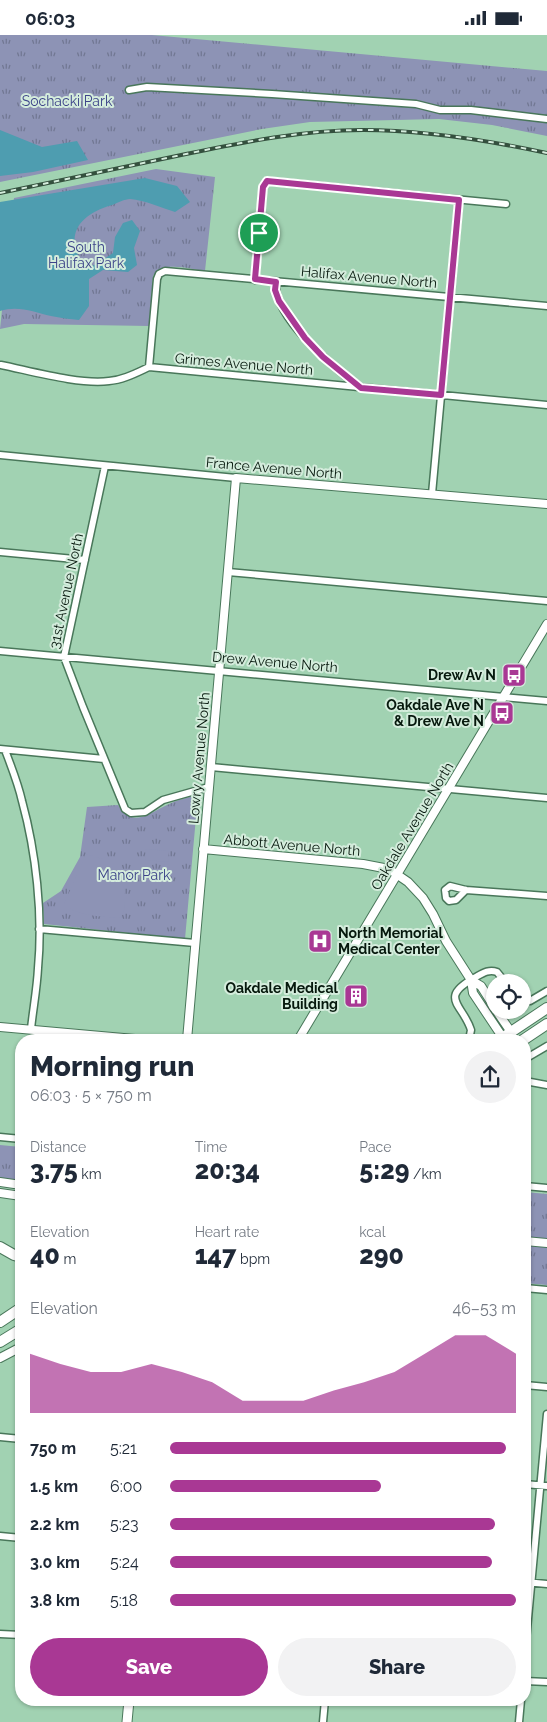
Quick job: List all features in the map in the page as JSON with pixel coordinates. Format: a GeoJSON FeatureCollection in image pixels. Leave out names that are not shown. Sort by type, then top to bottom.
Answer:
{"type":"FeatureCollection","features":[{"type":"Feature","properties":{"kind":"main road"},"geometry":{"type":"LineString","coordinates":[[511,1034],[547,1008]]}},
{"type":"Feature","properties":{"kind":"main road"},"geometry":{"type":"LineString","coordinates":[[531,1035],[547,1024]]}},
{"type":"Feature","properties":{"kind":"main road"},"geometry":{"type":"LineString","coordinates":[[0,1247],[15,1255]]}},
{"type":"Feature","properties":{"kind":"main road"},"geometry":{"type":"LineString","coordinates":[[0,1322],[15,1312]]}},
{"type":"Feature","properties":{"kind":"main road"},"geometry":{"type":"LineString","coordinates":[[0,1342],[15,1333]]}},
{"type":"Feature","properties":{"kind":"main road"},"geometry":{"type":"LineString","coordinates":[[128,1722],[129,1706]]}},
{"type":"Feature","properties":{"kind":"street"},"geometry":{"type":"LineString","coordinates":[[129,91],[147,87],[282,95],[416,104],[440,110],[471,110],[547,119]]}},
{"type":"Feature","properties":{"kind":"street"},"geometry":{"type":"LineString","coordinates":[[255,279],[265,182],[271,181],[506,204]]}},
{"type":"Feature","properties":{"kind":"street"},"geometry":{"type":"LineString","coordinates":[[432,494],[459,200]]}},
{"type":"Feature","properties":{"kind":"street","name":"Halifax Avenue North"},"geometry":{"type":"LineString","coordinates":[[149,367],[157,279],[159,274],[165,271],[547,306]]}},
{"type":"Feature","properties":{"kind":"street"},"geometry":{"type":"LineString","coordinates":[[276,282],[275,290],[279,301],[305,338],[323,357],[361,388]]}},
{"type":"Feature","properties":{"kind":"street","name":"Grimes Avenue North"},"geometry":{"type":"LineString","coordinates":[[1,365],[66,377],[107,382],[129,376],[149,367],[547,405]]}},
{"type":"Feature","properties":{"kind":"street","name":"France Avenue North"},"geometry":{"type":"LineString","coordinates":[[0,455],[105,467],[547,504]]}},
{"type":"Feature","properties":{"kind":"street","name":"31st Avenue North"},"geometry":{"type":"LineString","coordinates":[[105,467],[64,657],[125,809],[131,813],[145,812],[163,800],[209,787]]}},
{"type":"Feature","properties":{"kind":"street","name":"Lowry Avenue North"},"geometry":{"type":"LineString","coordinates":[[187,1034],[236,478]]}},
{"type":"Feature","properties":{"kind":"street"},"geometry":{"type":"LineString","coordinates":[[0,552],[85,560]]}},
{"type":"Feature","properties":{"kind":"street"},"geometry":{"type":"LineString","coordinates":[[228,572],[547,601]]}},
{"type":"Feature","properties":{"kind":"street","name":"Oakdale Avenue North"},"geometry":{"type":"LineString","coordinates":[[302,1034],[547,624]]}},
{"type":"Feature","properties":{"kind":"street","name":"Drew Avenue North"},"geometry":{"type":"LineString","coordinates":[[0,651],[547,701]]}},
{"type":"Feature","properties":{"kind":"street"},"geometry":{"type":"LineString","coordinates":[[31,1029],[38,968],[38,895],[28,825],[22,800],[2,749],[104,759]]}},
{"type":"Feature","properties":{"kind":"street"},"geometry":{"type":"LineString","coordinates":[[211,767],[547,798]]}},
{"type":"Feature","properties":{"kind":"street","name":"Abbott Avenue North"},"geometry":{"type":"LineString","coordinates":[[203,849],[364,863],[389,869],[417,891],[428,905],[446,941],[471,980],[481,986],[486,994]]}},
{"type":"Feature","properties":{"kind":"street"},"geometry":{"type":"LineString","coordinates":[[466,890],[547,896]]}},
{"type":"Feature","properties":{"kind":"street"},"geometry":{"type":"LineString","coordinates":[[39,929],[195,943]]}},
{"type":"Feature","properties":{"kind":"street"},"geometry":{"type":"LineString","coordinates":[[471,1034],[469,1025],[456,1005],[456,993],[471,980],[488,971],[493,970],[500,974]]}},
{"type":"Feature","properties":{"kind":"street","name":"Abbott Avenue North"},"geometry":{"type":"LineString","coordinates":[[471,980],[472,993],[503,1034]]}},
{"type":"Feature","properties":{"kind":"street"},"geometry":{"type":"LineString","coordinates":[[531,1000],[547,991]]}},
{"type":"Feature","properties":{"kind":"street","name":"Abbott Avenue North"},"geometry":{"type":"LineString","coordinates":[[499,1019],[505,1034]]}},
{"type":"Feature","properties":{"kind":"street"},"geometry":{"type":"LineString","coordinates":[[0,1027],[83,1034]]}},
{"type":"Feature","properties":{"kind":"street"},"geometry":{"type":"LineString","coordinates":[[531,1055],[547,1046]]}},
{"type":"Feature","properties":{"kind":"street"},"geometry":{"type":"LineString","coordinates":[[531,1082],[547,1085]]}},
{"type":"Feature","properties":{"kind":"street"},"geometry":{"type":"LineString","coordinates":[[0,1137],[15,1138]]}},
{"type":"Feature","properties":{"kind":"street"},"geometry":{"type":"LineString","coordinates":[[0,1181],[15,1184]]}},
{"type":"Feature","properties":{"kind":"street"},"geometry":{"type":"LineString","coordinates":[[531,1187],[547,1188]]}},
{"type":"Feature","properties":{"kind":"street"},"geometry":{"type":"LineString","coordinates":[[0,1193],[15,1194]]}},
{"type":"Feature","properties":{"kind":"street"},"geometry":{"type":"LineString","coordinates":[[531,1242],[547,1243]]}},
{"type":"Feature","properties":{"kind":"street"},"geometry":{"type":"LineString","coordinates":[[531,1289],[547,1290]]}},
{"type":"Feature","properties":{"kind":"street"},"geometry":{"type":"LineString","coordinates":[[0,1358],[15,1350]]}},
{"type":"Feature","properties":{"kind":"street"},"geometry":{"type":"LineString","coordinates":[[531,1386],[547,1387]]}},
{"type":"Feature","properties":{"kind":"street"},"geometry":{"type":"LineString","coordinates":[[531,1565],[544,1486],[547,1414]]}},
{"type":"Feature","properties":{"kind":"street"},"geometry":{"type":"LineString","coordinates":[[0,1437],[15,1438]]}},
{"type":"Feature","properties":{"kind":"street"},"geometry":{"type":"LineString","coordinates":[[531,1485],[544,1486]]}},
{"type":"Feature","properties":{"kind":"street"},"geometry":{"type":"LineString","coordinates":[[0,1536],[15,1537]]}},
{"type":"Feature","properties":{"kind":"street"},"geometry":{"type":"LineString","coordinates":[[531,1583],[547,1584]]}},
{"type":"Feature","properties":{"kind":"street"},"geometry":{"type":"LineString","coordinates":[[0,1634],[15,1635]]}},
{"type":"Feature","properties":{"kind":"street"},"geometry":{"type":"LineString","coordinates":[[531,1681],[547,1682]]}},
{"type":"Feature","properties":{"kind":"street"},"geometry":{"type":"LineString","coordinates":[[323,1722],[324,1706]]}},
{"type":"Feature","properties":{"kind":"street"},"geometry":{"type":"LineString","coordinates":[[519,1722],[520,1706]]}},
{"type":"Feature","properties":{"kind":"green space","name":"Sochacki Park"},"geometry":{"type":"Polygon","coordinates":[[[0,35],[152,35],[547,71],[547,136],[492,125],[439,119],[310,122],[262,129],[0,182],[0,35]]]}},
{"type":"Feature","properties":{"kind":"green space","name":"South Halifax Park"},"geometry":{"type":"Polygon","coordinates":[[[156,169],[215,177],[205,271],[184,267],[170,267],[157,271],[153,276],[149,326],[24,324],[0,329],[14,198],[156,169]]]}},
{"type":"Feature","properties":{"kind":"green space","name":"Manor Park"},"geometry":{"type":"Polygon","coordinates":[[[198,795],[185,939],[44,924],[43,903],[61,891],[80,857],[87,807],[118,805],[129,816],[135,818],[148,815],[179,800],[198,795]]]}},
{"type":"Feature","properties":{"kind":"green space"},"geometry":{"type":"Polygon","coordinates":[[[146,849],[169,851],[168,862],[145,860],[146,849]]]}},
{"type":"Feature","properties":{"kind":"green space"},"geometry":{"type":"Polygon","coordinates":[[[86,854],[103,859],[116,872],[124,888],[125,907],[121,918],[83,913],[75,911],[64,904],[86,854]]]}},
{"type":"Feature","properties":{"kind":"green space"},"geometry":{"type":"Polygon","coordinates":[[[0,1145],[15,1146],[15,1183],[0,1179],[0,1145]]]}},
{"type":"Feature","properties":{"kind":"green space"},"geometry":{"type":"Polygon","coordinates":[[[531,1193],[547,1194],[547,1285],[531,1284],[531,1193]]]}},
{"type":"Feature","properties":{"kind":"shaded area"},"geometry":{"type":"Polygon","coordinates":[[[0,130],[42,147],[77,141],[88,160],[33,172],[0,176],[0,130]]]}},
{"type":"Feature","properties":{"kind":"shaded area"},"geometry":{"type":"Polygon","coordinates":[[[145,178],[177,186],[190,202],[175,212],[153,204],[128,199],[100,209],[83,221],[77,228],[75,246],[78,256],[85,267],[95,265],[113,253],[115,237],[123,223],[132,220],[140,231],[134,248],[137,265],[128,272],[103,270],[89,279],[89,306],[79,320],[54,317],[20,309],[0,311],[0,202],[145,178]]]}},
{"type":"Feature","properties":{"kind":"railway"},"geometry":{"type":"LineString","coordinates":[[0,193],[230,145],[318,132],[386,130],[432,134],[478,140],[547,153]]}},
{"type":"Feature","properties":{"kind":"place","name":"Drew Av N"},"geometry":{"type":"Point","coordinates":[514,675]}},
{"type":"Feature","properties":{"kind":"place","name":"Oakdale Ave N & Drew Ave N"},"geometry":{"type":"Point","coordinates":[502,713]}},
{"type":"Feature","properties":{"kind":"place","name":"North Memorial Medical Center"},"geometry":{"type":"Point","coordinates":[320,941]}},
{"type":"Feature","properties":{"kind":"place","name":"Oakdale Medical Building"},"geometry":{"type":"Point","coordinates":[356,996]}},
{"type":"Feature","properties":{"kind":"route"},"geometry":{"type":"LineString","coordinates":[[267,181],[459,200],[441,395],[361,388],[342,374],[305,338],[290,318],[279,301],[275,290],[276,282],[255,279],[259,233],[263,187],[267,181]]}}]}
